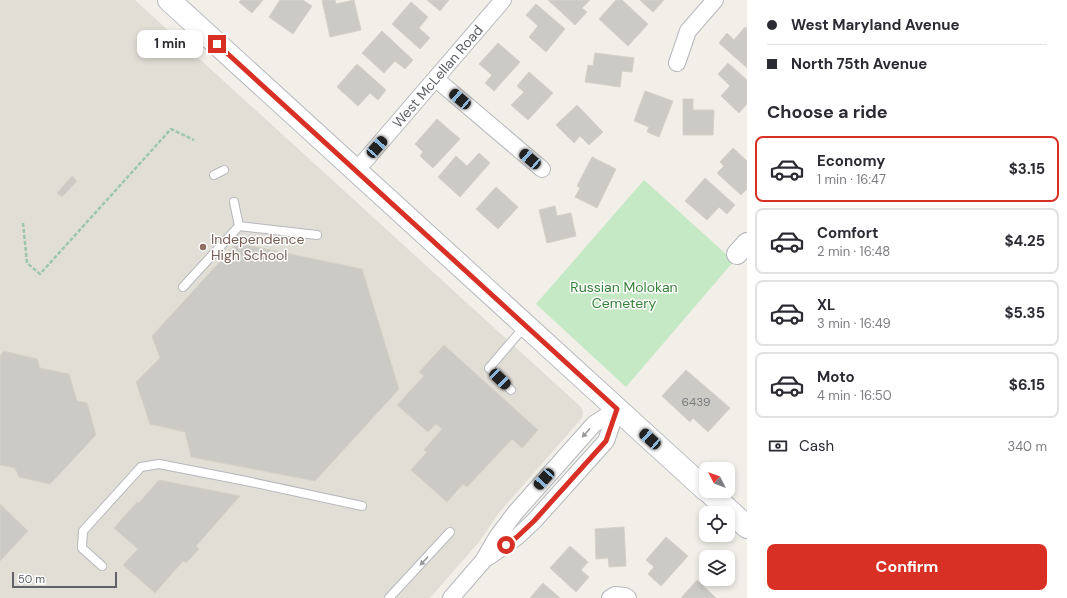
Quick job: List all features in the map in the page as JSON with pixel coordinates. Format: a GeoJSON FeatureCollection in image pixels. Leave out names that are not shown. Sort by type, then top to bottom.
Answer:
{"type":"FeatureCollection","features":[{"type":"Feature","properties":{"kind":"main road"},"geometry":{"type":"LineString","coordinates":[[169,0],[699,483]]}},
{"type":"Feature","properties":{"kind":"main road"},"geometry":{"type":"LineString","coordinates":[[716,498],[747,527]]}},
{"type":"Feature","properties":{"kind":"street","name":"West McLellan Road"},"geometry":{"type":"LineString","coordinates":[[356,171],[503,0]]}},
{"type":"Feature","properties":{"kind":"street"},"geometry":{"type":"LineString","coordinates":[[677,63],[688,31],[715,0]]}},
{"type":"Feature","properties":{"kind":"street"},"geometry":{"type":"LineString","coordinates":[[436,79],[542,169]]}},
{"type":"Feature","properties":{"kind":"street"},"geometry":{"type":"LineString","coordinates":[[451,598],[483,560],[517,537],[534,521],[606,441],[617,409]]}},
{"type":"Feature","properties":{"kind":"lane"},"geometry":{"type":"LineString","coordinates":[[214,175],[224,170]]}},
{"type":"Feature","properties":{"kind":"lane"},"geometry":{"type":"LineString","coordinates":[[234,202],[239,226]]}},
{"type":"Feature","properties":{"kind":"lane"},"geometry":{"type":"LineString","coordinates":[[239,226],[317,235]]}},
{"type":"Feature","properties":{"kind":"lane"},"geometry":{"type":"LineString","coordinates":[[183,287],[239,226]]}},
{"type":"Feature","properties":{"kind":"lane"},"geometry":{"type":"LineString","coordinates":[[511,390],[489,368],[526,326]]}},
{"type":"Feature","properties":{"kind":"lane"},"geometry":{"type":"LineString","coordinates":[[102,566],[82,548],[83,531],[141,467],[159,464],[362,506]]}},
{"type":"Feature","properties":{"kind":"lane"},"geometry":{"type":"LineString","coordinates":[[389,598],[450,532]]}},
{"type":"Feature","properties":{"kind":"path"},"geometry":{"type":"LineString","coordinates":[[23,223],[27,263],[40,274],[171,129],[194,140]]}},
{"type":"Feature","properties":{"kind":"shaded area","name":"Independence High School"},"geometry":{"type":"Polygon","coordinates":[[[0,0],[135,0],[581,407],[583,412],[582,418],[498,514],[479,542],[430,598],[0,598],[0,0]]]}},
{"type":"Feature","properties":{"kind":"green space","name":"Russian Molokan Cemetery"},"geometry":{"type":"Polygon","coordinates":[[[644,180],[733,262],[626,387],[536,304],[644,180]]]}},
{"type":"Feature","properties":{"kind":"building"},"geometry":{"type":"Polygon","coordinates":[[[241,0],[263,0],[252,13],[239,2],[241,0]]]}},
{"type":"Feature","properties":{"kind":"building"},"geometry":{"type":"Polygon","coordinates":[[[280,0],[303,0],[312,6],[293,34],[269,17],[280,0]]]}},
{"type":"Feature","properties":{"kind":"building"},"geometry":{"type":"Polygon","coordinates":[[[322,0],[335,0],[336,4],[354,0],[361,30],[330,37],[322,0]]]}},
{"type":"Feature","properties":{"kind":"building"},"geometry":{"type":"Polygon","coordinates":[[[427,0],[449,0],[440,11],[427,0]]]}},
{"type":"Feature","properties":{"kind":"building"},"geometry":{"type":"Polygon","coordinates":[[[548,0],[590,0],[582,8],[587,12],[575,25],[548,0]]]}},
{"type":"Feature","properties":{"kind":"building"},"geometry":{"type":"Polygon","coordinates":[[[616,0],[622,0],[648,24],[628,46],[599,19],[616,0]]]}},
{"type":"Feature","properties":{"kind":"building"},"geometry":{"type":"Polygon","coordinates":[[[640,0],[664,0],[653,12],[640,0]]]}},
{"type":"Feature","properties":{"kind":"building"},"geometry":{"type":"Polygon","coordinates":[[[411,2],[428,17],[419,28],[430,38],[420,49],[392,24],[411,2]]]}},
{"type":"Feature","properties":{"kind":"building"},"geometry":{"type":"Polygon","coordinates":[[[536,4],[565,29],[546,52],[529,37],[538,26],[526,15],[536,4]]]}},
{"type":"Feature","properties":{"kind":"building"},"geometry":{"type":"Polygon","coordinates":[[[745,27],[747,29],[747,68],[719,43],[727,33],[734,40],[745,27]]]}},
{"type":"Feature","properties":{"kind":"building"},"geometry":{"type":"Polygon","coordinates":[[[382,31],[413,60],[405,69],[395,61],[384,73],[362,53],[382,31]]]}},
{"type":"Feature","properties":{"kind":"building"},"geometry":{"type":"Polygon","coordinates":[[[498,43],[520,62],[494,91],[485,83],[492,75],[479,64],[498,43]]]}},
{"type":"Feature","properties":{"kind":"building"},"geometry":{"type":"Polygon","coordinates":[[[595,53],[634,58],[632,72],[622,71],[620,87],[585,82],[588,65],[593,66],[595,53]]]}},
{"type":"Feature","properties":{"kind":"building"},"geometry":{"type":"Polygon","coordinates":[[[728,63],[747,80],[747,104],[739,113],[721,96],[730,86],[718,74],[728,63]]]}},
{"type":"Feature","properties":{"kind":"building"},"geometry":{"type":"Polygon","coordinates":[[[357,64],[386,90],[378,100],[370,93],[358,106],[337,87],[357,64]]]}},
{"type":"Feature","properties":{"kind":"building"},"geometry":{"type":"Polygon","coordinates":[[[529,72],[553,93],[528,120],[511,105],[524,92],[517,86],[529,72]]]}},
{"type":"Feature","properties":{"kind":"building"},"geometry":{"type":"Polygon","coordinates":[[[645,91],[673,101],[659,137],[647,132],[649,127],[634,121],[645,91]]]}},
{"type":"Feature","properties":{"kind":"building"},"geometry":{"type":"Polygon","coordinates":[[[683,99],[693,99],[693,110],[714,110],[713,135],[683,135],[683,99]]]}},
{"type":"Feature","properties":{"kind":"building"},"geometry":{"type":"Polygon","coordinates":[[[577,105],[603,132],[589,145],[580,136],[574,143],[556,125],[577,105]]]}},
{"type":"Feature","properties":{"kind":"building"},"geometry":{"type":"Polygon","coordinates":[[[437,119],[460,139],[433,168],[420,156],[423,152],[415,144],[437,119]]]}},
{"type":"Feature","properties":{"kind":"building"},"geometry":{"type":"Polygon","coordinates":[[[733,148],[747,161],[747,189],[741,195],[717,173],[724,166],[720,162],[733,148]]]}},
{"type":"Feature","properties":{"kind":"building"},"geometry":{"type":"Polygon","coordinates":[[[479,153],[490,163],[460,197],[438,177],[456,156],[467,166],[479,153]]]}},
{"type":"Feature","properties":{"kind":"building"},"geometry":{"type":"Polygon","coordinates":[[[592,157],[616,169],[597,208],[575,197],[580,188],[577,186],[592,157]]]}},
{"type":"Feature","properties":{"kind":"building"},"geometry":{"type":"Polygon","coordinates":[[[72,176],[77,181],[62,197],[57,193],[72,176]]]}},
{"type":"Feature","properties":{"kind":"building"},"geometry":{"type":"Polygon","coordinates":[[[705,178],[735,205],[727,214],[719,207],[707,220],[685,201],[705,178]]]}},
{"type":"Feature","properties":{"kind":"building"},"geometry":{"type":"Polygon","coordinates":[[[496,187],[518,207],[498,229],[476,209],[496,187]]]}},
{"type":"Feature","properties":{"kind":"building"},"geometry":{"type":"Polygon","coordinates":[[[555,206],[557,216],[571,213],[576,236],[547,243],[539,210],[555,206]]]}},
{"type":"Feature","properties":{"kind":"building"},"geometry":{"type":"Polygon","coordinates":[[[237,243],[362,269],[399,389],[315,481],[191,457],[185,432],[150,424],[136,382],[160,358],[152,336],[237,243]]]}},
{"type":"Feature","properties":{"kind":"building"},"geometry":{"type":"Polygon","coordinates":[[[444,345],[538,430],[522,448],[512,439],[467,487],[463,484],[447,502],[411,470],[427,452],[424,450],[442,429],[436,424],[428,432],[397,405],[424,376],[419,372],[444,345]]]}},
{"type":"Feature","properties":{"kind":"building"},"geometry":{"type":"Polygon","coordinates":[[[4,351],[37,359],[40,368],[69,374],[77,401],[87,403],[96,435],[50,484],[19,477],[15,468],[0,465],[0,356],[4,351]]]}},
{"type":"Feature","properties":{"kind":"building"},"geometry":{"type":"Polygon","coordinates":[[[686,370],[730,408],[708,432],[693,418],[690,422],[662,396],[686,370]]]}},
{"type":"Feature","properties":{"kind":"building"},"geometry":{"type":"Polygon","coordinates":[[[159,480],[240,496],[196,546],[199,549],[186,563],[183,561],[155,593],[123,565],[138,549],[114,528],[159,480]]]}},
{"type":"Feature","properties":{"kind":"building"},"geometry":{"type":"Polygon","coordinates":[[[0,504],[28,531],[0,561],[0,504]]]}},
{"type":"Feature","properties":{"kind":"building"},"geometry":{"type":"Polygon","coordinates":[[[624,527],[626,566],[609,567],[608,558],[596,559],[595,529],[624,527]]]}},
{"type":"Feature","properties":{"kind":"building"},"geometry":{"type":"Polygon","coordinates":[[[666,537],[688,556],[661,586],[648,574],[654,567],[646,560],[666,537]]]}},
{"type":"Feature","properties":{"kind":"building"},"geometry":{"type":"Polygon","coordinates":[[[570,546],[588,562],[581,570],[589,577],[576,592],[550,568],[570,546]]]}},
{"type":"Feature","properties":{"kind":"building"},"geometry":{"type":"Polygon","coordinates":[[[697,580],[699,582],[699,586],[703,586],[716,598],[681,598],[697,580]]]}},
{"type":"Feature","properties":{"kind":"building"},"geometry":{"type":"Polygon","coordinates":[[[543,583],[560,598],[530,598],[543,583]]]}},
{"type":"Feature","properties":{"kind":"place","name":"Independence High School"},"geometry":{"type":"Point","coordinates":[203,247]}},
{"type":"Feature","properties":{"kind":"route"},"geometry":{"type":"LineString","coordinates":[[217,44],[617,409],[606,441],[534,521],[506,545]]}}]}
